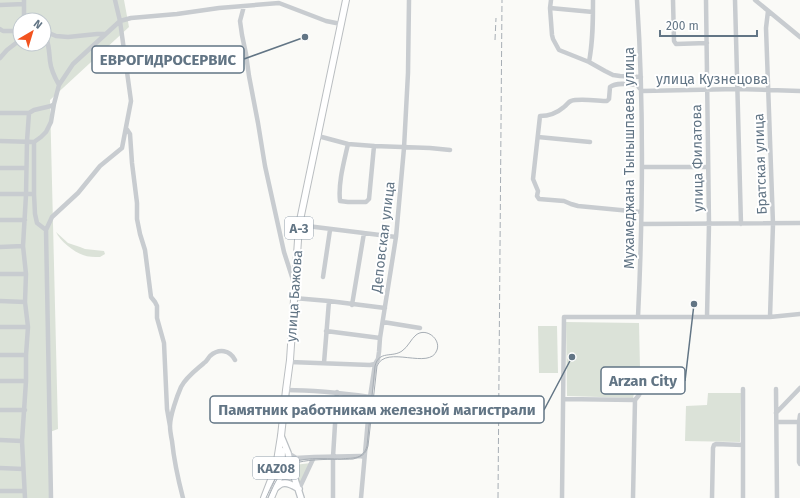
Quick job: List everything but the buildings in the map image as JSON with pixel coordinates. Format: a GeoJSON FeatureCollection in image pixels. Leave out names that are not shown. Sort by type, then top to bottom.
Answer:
{"type":"FeatureCollection","features":[{"type":"Feature","properties":{"kind":"highway","name":"улица Бажова"},"geometry":{"type":"LineString","coordinates":[[281,436],[290,362],[299,225],[346,0]]}},
{"type":"Feature","properties":{"kind":"highway","name":"KAZ08"},"geometry":{"type":"LineString","coordinates":[[275,488],[281,474],[281,436]]}},
{"type":"Feature","properties":{"kind":"highway","name":"KAZ08"},"geometry":{"type":"LineString","coordinates":[[264,498],[276,467],[281,436]]}},
{"type":"Feature","properties":{"kind":"highway"},"geometry":{"type":"LineString","coordinates":[[271,498],[275,488]]}},
{"type":"Feature","properties":{"kind":"main road","name":"улица Бажова"},"geometry":{"type":"LineString","coordinates":[[281,436],[288,453],[301,498]]}},
{"type":"Feature","properties":{"kind":"main road"},"geometry":{"type":"LineString","coordinates":[[275,488],[286,483],[298,489]]}},
{"type":"Feature","properties":{"kind":"street"},"geometry":{"type":"LineString","coordinates":[[51,498],[46,230],[52,217],[78,193],[100,166],[122,148],[131,101],[120,21],[115,0]]}},
{"type":"Feature","properties":{"kind":"street","name":"Деповская улица"},"geometry":{"type":"LineString","coordinates":[[361,498],[370,397],[375,364],[378,358],[396,237],[404,148],[410,0]]}},
{"type":"Feature","properties":{"kind":"street"},"geometry":{"type":"LineString","coordinates":[[550,0],[552,36],[559,50],[589,62],[613,75],[641,77]]}},
{"type":"Feature","properties":{"kind":"street"},"geometry":{"type":"LineString","coordinates":[[589,62],[592,50],[593,0]]}},
{"type":"Feature","properties":{"kind":"street","name":"Мухамеджана Тынышпаева улица"},"geometry":{"type":"LineString","coordinates":[[637,0],[642,91],[642,212],[638,317]]}},
{"type":"Feature","properties":{"kind":"street"},"geometry":{"type":"LineString","coordinates":[[673,0],[674,41],[676,44],[707,43]]}},
{"type":"Feature","properties":{"kind":"street","name":"улица Филатова"},"geometry":{"type":"LineString","coordinates":[[706,0],[709,224],[707,317]]}},
{"type":"Feature","properties":{"kind":"street"},"geometry":{"type":"LineString","coordinates":[[735,0],[741,224]]}},
{"type":"Feature","properties":{"kind":"street"},"geometry":{"type":"LineString","coordinates":[[755,0],[800,37]]}},
{"type":"Feature","properties":{"kind":"street"},"geometry":{"type":"LineString","coordinates":[[0,5],[24,2]]}},
{"type":"Feature","properties":{"kind":"street"},"geometry":{"type":"LineString","coordinates":[[0,141],[34,142],[41,137],[51,122],[59,85],[73,64],[120,21],[131,18],[177,14],[219,8],[279,3],[326,21],[341,24]]}},
{"type":"Feature","properties":{"kind":"street"},"geometry":{"type":"LineString","coordinates":[[244,6],[240,21],[265,166],[284,252],[295,286]]}},
{"type":"Feature","properties":{"kind":"street"},"geometry":{"type":"LineString","coordinates":[[550,8],[593,12]]}},
{"type":"Feature","properties":{"kind":"street","name":"Братская улица"},"geometry":{"type":"LineString","coordinates":[[768,11],[766,28],[773,224],[770,317]]}},
{"type":"Feature","properties":{"kind":"street"},"geometry":{"type":"LineString","coordinates":[[0,29],[3,31],[12,31]]}},
{"type":"Feature","properties":{"kind":"street"},"geometry":{"type":"LineString","coordinates":[[52,35],[68,36],[105,34]]}},
{"type":"Feature","properties":{"kind":"street"},"geometry":{"type":"LineString","coordinates":[[0,58],[12,46]]}},
{"type":"Feature","properties":{"kind":"street"},"geometry":{"type":"LineString","coordinates":[[49,52],[50,62],[54,77],[59,85]]}},
{"type":"Feature","properties":{"kind":"street","name":"улица Кузнецова"},"geometry":{"type":"LineString","coordinates":[[642,212],[578,206],[564,201],[539,198],[537,196],[538,191],[533,178],[540,116],[548,116],[557,112],[575,100],[607,101],[609,99],[610,87],[612,85],[637,85],[642,91],[737,89],[800,91]]}},
{"type":"Feature","properties":{"kind":"street"},"geometry":{"type":"LineString","coordinates":[[0,113],[29,113],[54,104]]}},
{"type":"Feature","properties":{"kind":"street"},"geometry":{"type":"LineString","coordinates":[[25,498],[22,441],[28,327],[25,302],[26,274],[23,246],[29,113]]}},
{"type":"Feature","properties":{"kind":"street"},"geometry":{"type":"LineString","coordinates":[[126,128],[130,134],[137,203],[137,219],[145,250],[151,297],[157,306],[157,318],[164,343],[167,409],[175,463],[183,498]]}},
{"type":"Feature","properties":{"kind":"street"},"geometry":{"type":"LineString","coordinates":[[318,136],[348,144],[450,150]]}},
{"type":"Feature","properties":{"kind":"street"},"geometry":{"type":"LineString","coordinates":[[538,137],[590,142]]}},
{"type":"Feature","properties":{"kind":"street"},"geometry":{"type":"LineString","coordinates":[[34,142],[35,214],[37,223],[46,230]]}},
{"type":"Feature","properties":{"kind":"street"},"geometry":{"type":"LineString","coordinates":[[348,144],[339,195],[340,201],[348,202],[366,202],[369,199],[374,146]]}},
{"type":"Feature","properties":{"kind":"street"},"geometry":{"type":"LineString","coordinates":[[642,167],[708,167]]}},
{"type":"Feature","properties":{"kind":"street"},"geometry":{"type":"LineString","coordinates":[[0,168],[26,168]]}},
{"type":"Feature","properties":{"kind":"street"},"geometry":{"type":"LineString","coordinates":[[0,194],[34,194]]}},
{"type":"Feature","properties":{"kind":"street"},"geometry":{"type":"LineString","coordinates":[[0,220],[25,220]]}},
{"type":"Feature","properties":{"kind":"street"},"geometry":{"type":"LineString","coordinates":[[641,224],[800,223]]}},
{"type":"Feature","properties":{"kind":"street"},"geometry":{"type":"LineString","coordinates":[[299,225],[396,237]]}},
{"type":"Feature","properties":{"kind":"street"},"geometry":{"type":"LineString","coordinates":[[323,278],[330,230]]}},
{"type":"Feature","properties":{"kind":"street"},"geometry":{"type":"LineString","coordinates":[[352,305],[364,233]]}},
{"type":"Feature","properties":{"kind":"street"},"geometry":{"type":"LineString","coordinates":[[0,247],[23,246]]}},
{"type":"Feature","properties":{"kind":"street"},"geometry":{"type":"LineString","coordinates":[[0,274],[26,274]]}},
{"type":"Feature","properties":{"kind":"street"},"geometry":{"type":"LineString","coordinates":[[294,298],[385,308]]}},
{"type":"Feature","properties":{"kind":"street"},"geometry":{"type":"LineString","coordinates":[[0,301],[25,302]]}},
{"type":"Feature","properties":{"kind":"street"},"geometry":{"type":"LineString","coordinates":[[324,364],[329,301]]}},
{"type":"Feature","properties":{"kind":"street"},"geometry":{"type":"LineString","coordinates":[[562,498],[564,318],[770,317],[800,314]]}},
{"type":"Feature","properties":{"kind":"street"},"geometry":{"type":"LineString","coordinates":[[383,322],[420,328]]}},
{"type":"Feature","properties":{"kind":"street"},"geometry":{"type":"LineString","coordinates":[[0,328],[28,327]]}},
{"type":"Feature","properties":{"kind":"street"},"geometry":{"type":"LineString","coordinates":[[326,331],[380,338]]}},
{"type":"Feature","properties":{"kind":"street"},"geometry":{"type":"LineString","coordinates":[[170,426],[177,397],[182,386],[197,368],[206,362],[211,355],[218,351],[223,350],[227,352],[235,360]]}},
{"type":"Feature","properties":{"kind":"street"},"geometry":{"type":"LineString","coordinates":[[0,355],[26,355]]}},
{"type":"Feature","properties":{"kind":"street"},"geometry":{"type":"LineString","coordinates":[[290,362],[375,364]]}},
{"type":"Feature","properties":{"kind":"street"},"geometry":{"type":"LineString","coordinates":[[632,498],[635,400],[642,389],[650,382],[650,371]]}},
{"type":"Feature","properties":{"kind":"street"},"geometry":{"type":"LineString","coordinates":[[0,381],[26,381]]}},
{"type":"Feature","properties":{"kind":"street"},"geometry":{"type":"LineString","coordinates":[[776,412],[800,388]]}},
{"type":"Feature","properties":{"kind":"street"},"geometry":{"type":"LineString","coordinates":[[743,389],[743,498]]}},
{"type":"Feature","properties":{"kind":"street"},"geometry":{"type":"LineString","coordinates":[[776,389],[777,498]]}},
{"type":"Feature","properties":{"kind":"street"},"geometry":{"type":"LineString","coordinates":[[286,390],[337,392],[370,397]]}},
{"type":"Feature","properties":{"kind":"street"},"geometry":{"type":"LineString","coordinates":[[332,498],[337,392]]}},
{"type":"Feature","properties":{"kind":"street"},"geometry":{"type":"LineString","coordinates":[[563,399],[635,400]]}},
{"type":"Feature","properties":{"kind":"street"},"geometry":{"type":"LineString","coordinates":[[0,410],[24,410]]}},
{"type":"Feature","properties":{"kind":"street"},"geometry":{"type":"LineString","coordinates":[[800,415],[800,464]]}},
{"type":"Feature","properties":{"kind":"street"},"geometry":{"type":"LineString","coordinates":[[313,418],[336,421]]}},
{"type":"Feature","properties":{"kind":"street"},"geometry":{"type":"LineString","coordinates":[[777,422],[799,422]]}},
{"type":"Feature","properties":{"kind":"street"},"geometry":{"type":"LineString","coordinates":[[0,440],[22,441]]}},
{"type":"Feature","properties":{"kind":"street"},"geometry":{"type":"LineString","coordinates":[[712,498],[714,445],[743,445]]}},
{"type":"Feature","properties":{"kind":"street"},"geometry":{"type":"LineString","coordinates":[[288,453],[296,458],[364,457]]}},
{"type":"Feature","properties":{"kind":"street"},"geometry":{"type":"LineString","coordinates":[[298,489],[314,457]]}},
{"type":"Feature","properties":{"kind":"street"},"geometry":{"type":"LineString","coordinates":[[0,468],[23,469]]}},
{"type":"Feature","properties":{"kind":"street"},"geometry":{"type":"LineString","coordinates":[[0,491],[24,491]]}},
{"type":"Feature","properties":{"kind":"shaded area"},"geometry":{"type":"Polygon","coordinates":[[[0,0],[124,0],[129,27],[50,100],[58,429],[50,432],[51,498],[0,498],[0,0]]]}},
{"type":"Feature","properties":{"kind":"shaded area"},"geometry":{"type":"Polygon","coordinates":[[[56,232],[68,243],[85,249],[104,251],[105,254],[100,257],[96,257],[79,254],[64,242],[56,232]]]}},
{"type":"Feature","properties":{"kind":"shaded area"},"geometry":{"type":"Polygon","coordinates":[[[566,322],[639,323],[640,368],[633,398],[567,396],[566,322]]]}},
{"type":"Feature","properties":{"kind":"shaded area"},"geometry":{"type":"Polygon","coordinates":[[[538,326],[557,326],[558,373],[539,373],[538,326]]]}},
{"type":"Feature","properties":{"kind":"shaded area"},"geometry":{"type":"Polygon","coordinates":[[[708,393],[741,393],[740,442],[685,441],[686,406],[707,405],[708,393]]]}},
{"type":"Feature","properties":{"kind":"shaded area"},"geometry":{"type":"Polygon","coordinates":[[[311,463],[300,485],[293,466],[311,463]]]}},
{"type":"Feature","properties":{"kind":"tram line"},"geometry":{"type":"LineString","coordinates":[[266,498],[279,473],[291,463],[305,459],[353,458],[360,456],[363,454],[365,450],[367,446],[375,366],[377,361],[383,356],[402,351],[414,337],[420,333],[428,333],[435,338],[438,346],[433,356],[426,358],[389,357],[382,360],[377,366],[368,446],[367,449],[364,453],[361,456],[353,459],[328,459],[292,464],[280,475],[268,498]]}},
{"type":"Feature","properties":{"kind":"railway"},"geometry":{"type":"LineString","coordinates":[[498,498],[502,0]]}},
{"type":"Feature","properties":{"kind":"railway"},"geometry":{"type":"LineString","coordinates":[[495,40],[496,18]]}},
{"type":"Feature","properties":{"kind":"place","name":"ЕВРОГИДРОСЕРВИС"},"geometry":{"type":"Point","coordinates":[305,37]}},
{"type":"Feature","properties":{"kind":"place","name":"Arzan City"},"geometry":{"type":"Point","coordinates":[694,304]}},
{"type":"Feature","properties":{"kind":"place","name":"Памятник работникам железной магистрали"},"geometry":{"type":"Point","coordinates":[572,357]}}]}
